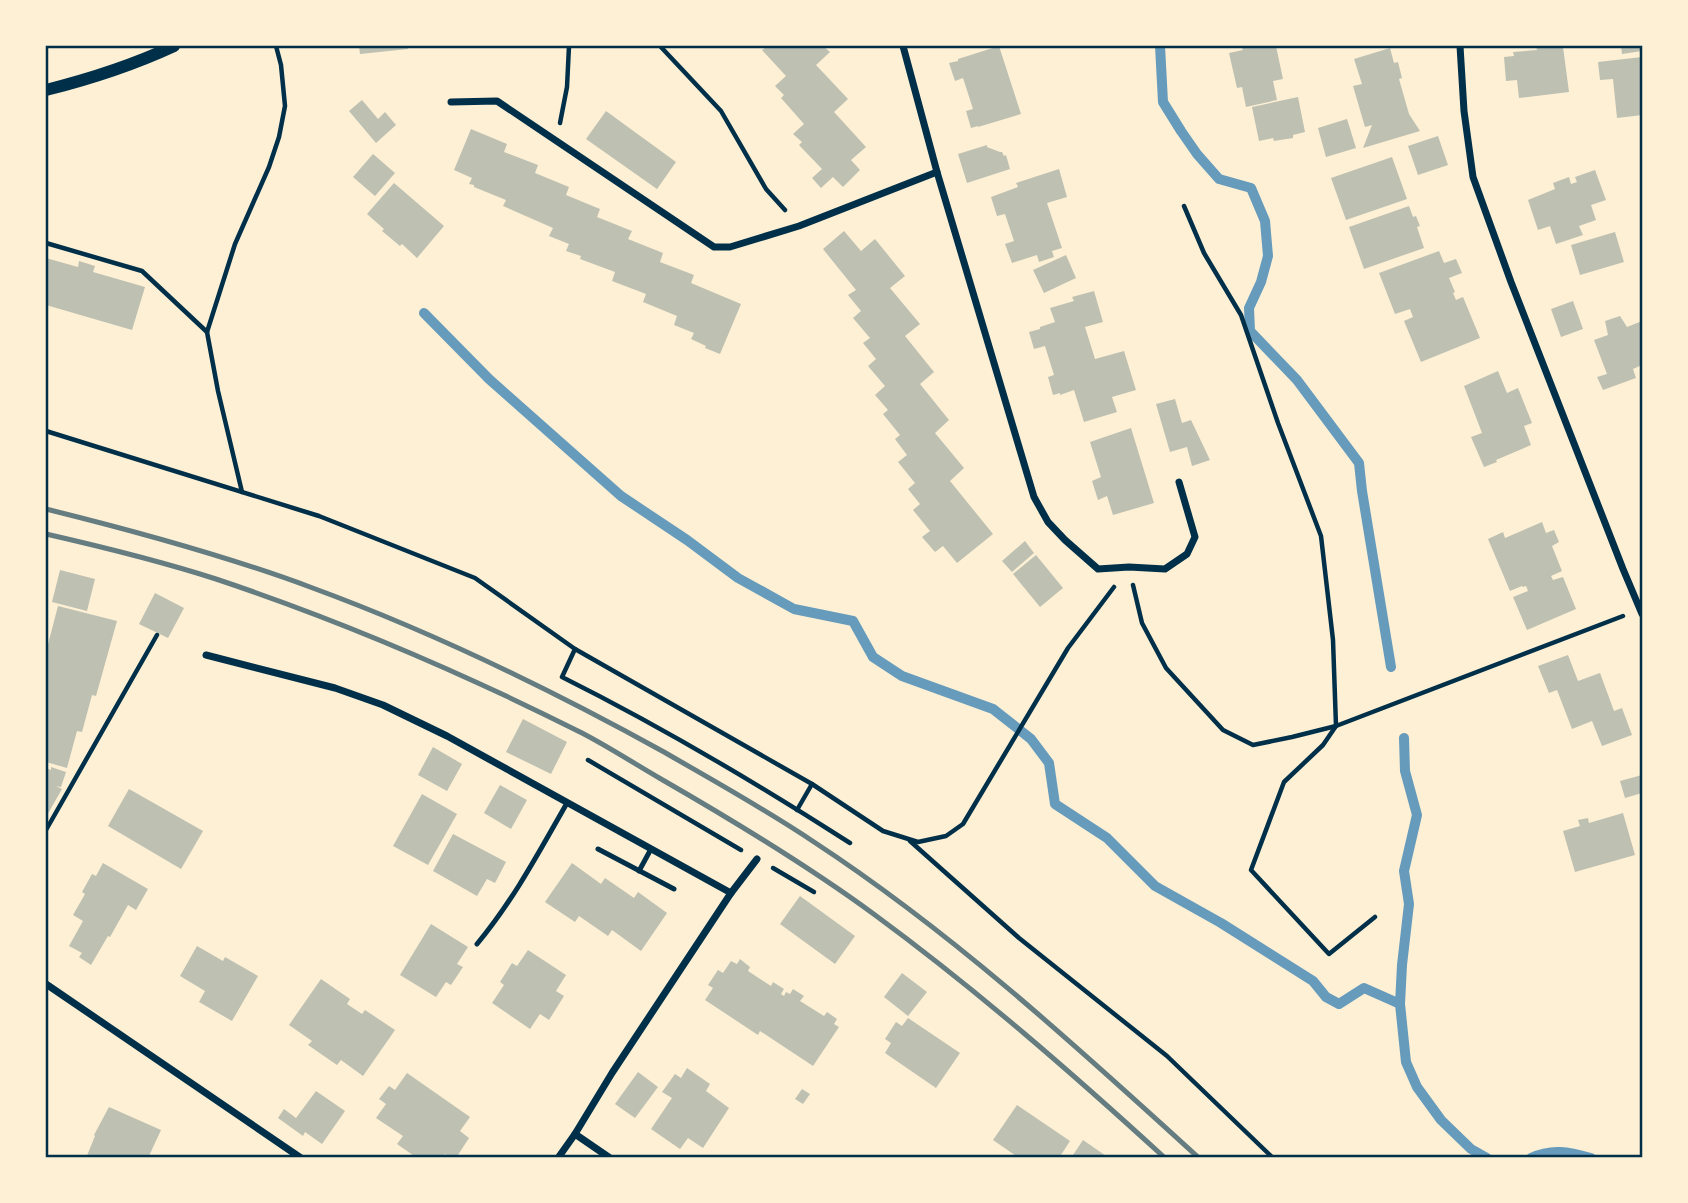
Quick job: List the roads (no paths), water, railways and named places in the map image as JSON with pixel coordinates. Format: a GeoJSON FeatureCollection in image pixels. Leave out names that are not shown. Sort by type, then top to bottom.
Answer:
{"type":"FeatureCollection","features":[{"type":"Feature","properties":{"kind":"street"},"geometry":{"type":"LineString","coordinates":[[46,90],[103,75],[174,46]]}},
{"type":"Feature","properties":{"kind":"street"},"geometry":{"type":"LineString","coordinates":[[902,46],[1034,498],[1048,522],[1098,569],[1165,569],[1187,554],[1195,537],[1179,482]]}},
{"type":"Feature","properties":{"kind":"street"},"geometry":{"type":"LineString","coordinates":[[1460,46],[1464,111],[1473,177],[1521,307],[1643,614]]}},
{"type":"Feature","properties":{"kind":"street"},"geometry":{"type":"LineString","coordinates":[[451,102],[497,101],[714,247],[730,247],[799,226],[937,172]]}},
{"type":"Feature","properties":{"kind":"street"},"geometry":{"type":"LineString","coordinates":[[206,655],[335,688],[383,705],[447,736],[731,893]]}},
{"type":"Feature","properties":{"kind":"street"},"geometry":{"type":"LineString","coordinates":[[558,1157],[731,893],[757,859]]}},
{"type":"Feature","properties":{"kind":"street"},"geometry":{"type":"LineString","coordinates":[[46,984],[301,1157]]}},
{"type":"Feature","properties":{"kind":"street"},"geometry":{"type":"LineString","coordinates":[[575,1133],[610,1157]]}},
{"type":"Feature","properties":{"kind":"lane"},"geometry":{"type":"LineString","coordinates":[[477,944],[498,919],[521,884],[567,803]]}},
{"type":"Feature","properties":{"kind":"lane"},"geometry":{"type":"LineString","coordinates":[[597,849],[674,889]]}},
{"type":"Feature","properties":{"kind":"lane"},"geometry":{"type":"LineString","coordinates":[[639,871],[651,849]]}},
{"type":"Feature","properties":{"kind":"waterway"},"geometry":{"type":"LineString","coordinates":[[1160,46],[1163,102],[1197,154],[1219,179],[1251,188],[1265,221],[1268,256],[1261,282],[1249,308],[1250,331],[1297,380],[1359,463],[1391,667]]}},
{"type":"Feature","properties":{"kind":"waterway"},"geometry":{"type":"LineString","coordinates":[[424,313],[489,379],[621,496],[738,578],[794,609],[853,621],[873,657],[902,676],[993,709],[1031,739],[1049,763],[1055,804],[1107,838],[1155,886],[1221,923],[1313,981],[1326,997],[1339,1004],[1364,988],[1400,1004]]}},
{"type":"Feature","properties":{"kind":"waterway"},"geometry":{"type":"LineString","coordinates":[[1404,738],[1405,771],[1417,815],[1404,871],[1409,904],[1400,1004],[1406,1062],[1417,1087],[1441,1120],[1471,1149],[1487,1158]]}},
{"type":"Feature","properties":{"kind":"waterway"},"geometry":{"type":"LineString","coordinates":[[1531,1158],[1561,1152],[1591,1158]]}},
{"type":"Feature","properties":{"kind":"railway"},"geometry":{"type":"LineString","coordinates":[[46,509],[212,554],[356,604],[490,663],[664,752],[796,830],[916,914],[1060,1033],[1199,1158]]}},
{"type":"Feature","properties":{"kind":"railway"},"geometry":{"type":"LineString","coordinates":[[46,534],[195,572],[310,612],[447,669],[592,738],[770,844],[875,915],[1023,1033],[1165,1158]]}}]}
